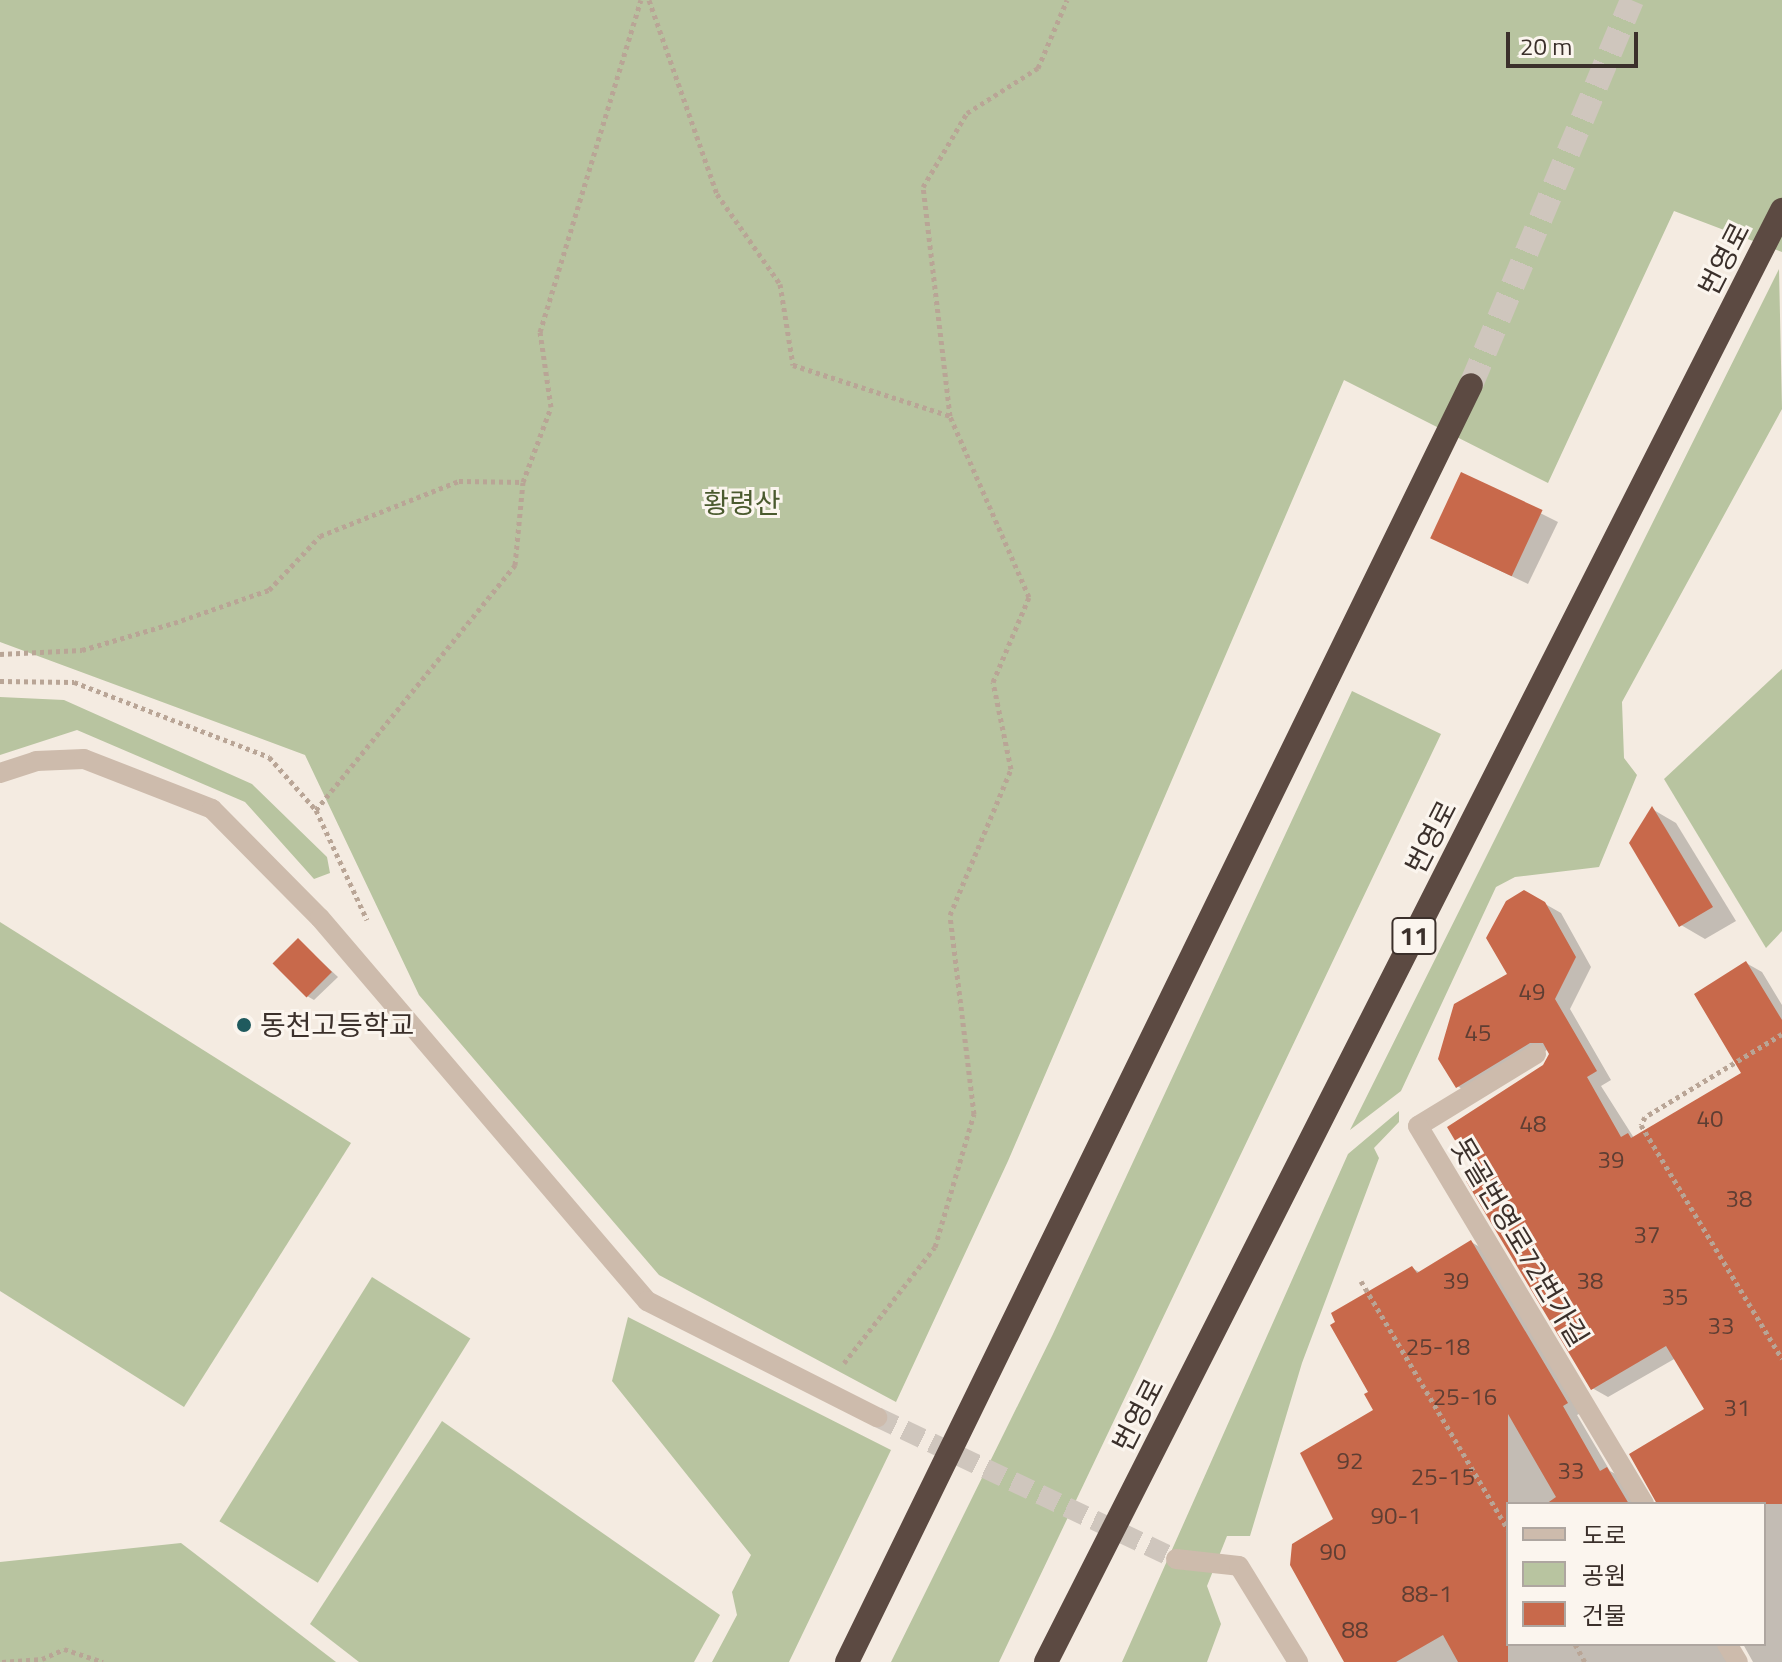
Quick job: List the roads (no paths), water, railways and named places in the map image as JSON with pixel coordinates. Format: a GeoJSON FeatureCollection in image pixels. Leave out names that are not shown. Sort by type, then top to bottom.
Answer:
{"type":"FeatureCollection","features":[{"type":"Feature","properties":{"kind":"highway","name":"번영로"},"geometry":{"type":"LineString","coordinates":[[1046,1662],[1782,210]]}},
{"type":"Feature","properties":{"kind":"highway"},"geometry":{"type":"LineString","coordinates":[[847,1662],[1471,385]]}},
{"type":"Feature","properties":{"kind":"street"},"geometry":{"type":"LineString","coordinates":[[0,773],[36,761],[84,759],[212,809],[320,918],[647,1301],[877,1417]]}},
{"type":"Feature","properties":{"kind":"street","name":"못골번영로72번가길"},"geometry":{"type":"LineString","coordinates":[[1536,1054],[1418,1126],[1643,1502]]}},
{"type":"Feature","properties":{"kind":"street"},"geometry":{"type":"LineString","coordinates":[[1176,1559],[1239,1566],[1298,1662]]}},
{"type":"Feature","properties":{"kind":"tunnel"},"geometry":{"type":"LineString","coordinates":[[1471,385],[1632,0]]}},
{"type":"Feature","properties":{"kind":"tunnel"},"geometry":{"type":"LineString","coordinates":[[877,1417],[1176,1559]]}},
{"type":"Feature","properties":{"kind":"place","name":"동천고등학교"},"geometry":{"type":"Point","coordinates":[244,1025]}},
{"type":"Feature","properties":{"kind":"park label","name":"황령산"},"geometry":{"type":"Point","coordinates":[742,503]}}]}
